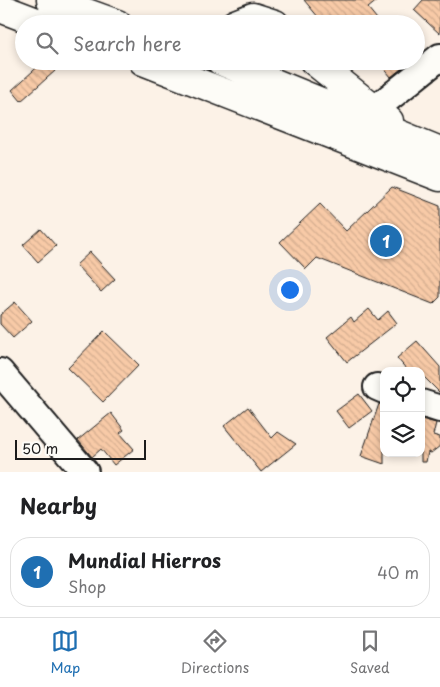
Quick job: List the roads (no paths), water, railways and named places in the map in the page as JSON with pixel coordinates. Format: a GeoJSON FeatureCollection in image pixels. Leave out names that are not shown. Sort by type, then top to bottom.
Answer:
{"type":"FeatureCollection","features":[{"type":"Feature","properties":{"kind":"highway"},"geometry":{"type":"LineString","coordinates":[[51,0],[92,15]]}},
{"type":"Feature","properties":{"kind":"highway"},"geometry":{"type":"LineString","coordinates":[[0,8],[18,15]]}},
{"type":"Feature","properties":{"kind":"highway"},"geometry":{"type":"LineString","coordinates":[[167,70],[440,177]]}},
{"type":"Feature","properties":{"kind":"highway"},"geometry":{"type":"LineString","coordinates":[[213,70],[214,88]]}},
{"type":"Feature","properties":{"kind":"highway"},"geometry":{"type":"LineString","coordinates":[[243,70],[406,138],[440,150]]}},
{"type":"Feature","properties":{"kind":"highway"},"geometry":{"type":"LineString","coordinates":[[325,70],[375,109],[406,138]]}},
{"type":"Feature","properties":{"kind":"street"},"geometry":{"type":"LineString","coordinates":[[425,69],[440,57]]}},
{"type":"Feature","properties":{"kind":"street"},"geometry":{"type":"LineString","coordinates":[[375,109],[424,70]]}},
{"type":"Feature","properties":{"kind":"street"},"geometry":{"type":"LineString","coordinates":[[0,372],[85,472]]}},
{"type":"Feature","properties":{"kind":"street"},"geometry":{"type":"LineString","coordinates":[[425,404],[440,409]]}},
{"type":"Feature","properties":{"kind":"place","name":"Mundial Hierros"},"geometry":{"type":"Point","coordinates":[386,241]}}]}
